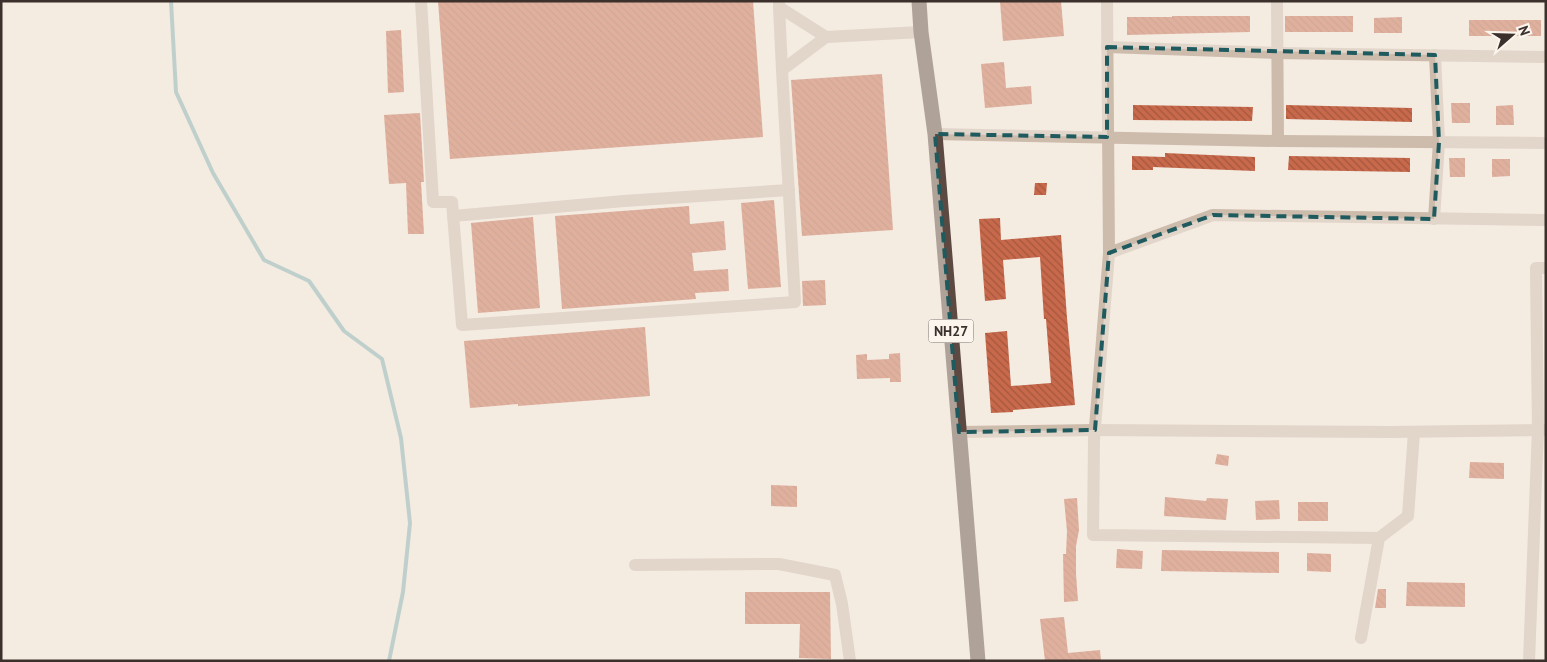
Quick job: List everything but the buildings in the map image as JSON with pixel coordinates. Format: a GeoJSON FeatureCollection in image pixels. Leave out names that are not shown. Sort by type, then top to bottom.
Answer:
{"type":"FeatureCollection","features":[{"type":"Feature","properties":{"kind":"highway","name":"NH27"},"geometry":{"type":"LineString","coordinates":[[918,1],[935,134],[978,661]]}},
{"type":"Feature","properties":{"kind":"street"},"geometry":{"type":"LineString","coordinates":[[420,1],[433,202],[452,202],[462,325],[795,302],[779,4]]}},
{"type":"Feature","properties":{"kind":"street"},"geometry":{"type":"LineString","coordinates":[[1106,1],[1109,253],[1095,430],[1093,535],[1379,538],[1408,516],[1414,432]]}},
{"type":"Feature","properties":{"kind":"street"},"geometry":{"type":"LineString","coordinates":[[1277,1],[1278,141]]}},
{"type":"Feature","properties":{"kind":"street"},"geometry":{"type":"LineString","coordinates":[[779,4],[826,37]]}},
{"type":"Feature","properties":{"kind":"street"},"geometry":{"type":"LineString","coordinates":[[782,70],[826,37],[921,32]]}},
{"type":"Feature","properties":{"kind":"street"},"geometry":{"type":"LineString","coordinates":[[1108,47],[1277,53],[1546,57]]}},
{"type":"Feature","properties":{"kind":"street"},"geometry":{"type":"LineString","coordinates":[[1434,219],[1440,142],[1435,55]]}},
{"type":"Feature","properties":{"kind":"street"},"geometry":{"type":"LineString","coordinates":[[935,134],[1278,141],[1546,143]]}},
{"type":"Feature","properties":{"kind":"street"},"geometry":{"type":"LineString","coordinates":[[453,216],[624,201],[788,190]]}},
{"type":"Feature","properties":{"kind":"street"},"geometry":{"type":"LineString","coordinates":[[1109,253],[1213,215],[1546,220]]}},
{"type":"Feature","properties":{"kind":"street"},"geometry":{"type":"LineString","coordinates":[[1529,661],[1542,430],[1536,268],[1546,268]]}},
{"type":"Feature","properties":{"kind":"street"},"geometry":{"type":"LineString","coordinates":[[959,432],[1095,430],[1414,432],[1542,430]]}},
{"type":"Feature","properties":{"kind":"street"},"geometry":{"type":"LineString","coordinates":[[1361,638],[1379,538]]}},
{"type":"Feature","properties":{"kind":"street"},"geometry":{"type":"LineString","coordinates":[[635,565],[779,564],[835,575],[842,604],[850,661]]}},
{"type":"Feature","properties":{"kind":"highlighted area"},"geometry":{"type":"Polygon","coordinates":[[[1107,47],[1435,55],[1439,142],[1434,219],[1213,215],[1109,253],[1095,430],[959,432],[935,134],[1107,137],[1107,47]]]}},
{"type":"Feature","properties":{"kind":"waterway"},"geometry":{"type":"LineString","coordinates":[[171,1],[176,92],[213,173],[264,260],[309,281],[344,331],[382,359],[401,438],[410,523],[403,592],[389,661]]}}]}
